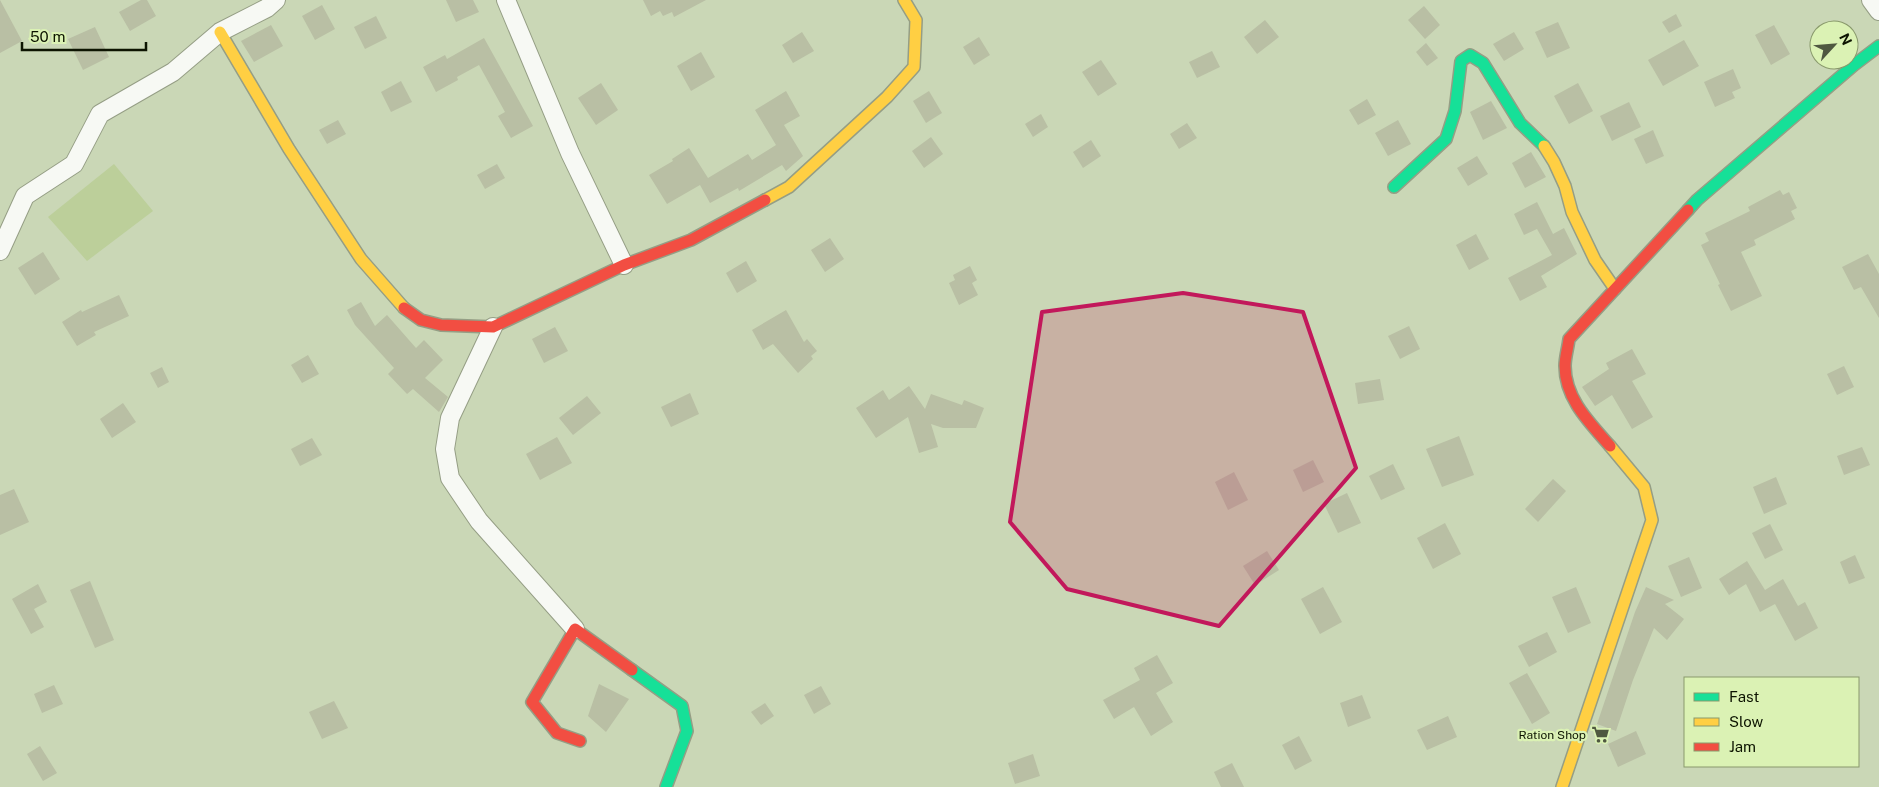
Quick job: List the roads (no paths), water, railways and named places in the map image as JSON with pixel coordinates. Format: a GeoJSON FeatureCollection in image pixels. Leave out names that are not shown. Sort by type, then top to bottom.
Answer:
{"type":"FeatureCollection","features":[{"type":"Feature","properties":{"kind":"street"},"geometry":{"type":"LineString","coordinates":[[0,251],[25,196],[74,164],[100,114],[173,72],[220,32],[267,8],[276,0]]}},
{"type":"Feature","properties":{"kind":"street"},"geometry":{"type":"LineString","coordinates":[[506,0],[570,153],[624,266]]}},
{"type":"Feature","properties":{"kind":"street"},"geometry":{"type":"LineString","coordinates":[[220,32],[259,99],[360,259],[400,305],[421,320],[441,325],[493,327],[624,266],[691,240],[789,187],[887,97],[914,68],[916,20],[904,0]]}},
{"type":"Feature","properties":{"kind":"street"},"geometry":{"type":"LineString","coordinates":[[1871,0],[1879,11]]}},
{"type":"Feature","properties":{"kind":"street"},"geometry":{"type":"LineString","coordinates":[[1562,787],[1652,520],[1644,487],[1585,418],[1568,389],[1565,366],[1569,339],[1697,200],[1854,65],[1879,46]]}},
{"type":"Feature","properties":{"kind":"street"},"geometry":{"type":"LineString","coordinates":[[1394,187],[1446,138],[1455,111],[1461,61],[1470,55],[1483,63],[1520,123],[1542,144],[1554,162],[1565,186],[1572,212],[1595,260],[1615,289]]}},
{"type":"Feature","properties":{"kind":"street"},"geometry":{"type":"LineString","coordinates":[[493,327],[450,418],[446,449],[450,478],[479,521],[575,629],[682,706],[687,731],[666,787]]}},
{"type":"Feature","properties":{"kind":"street"},"geometry":{"type":"LineString","coordinates":[[575,629],[532,702],[557,733],[580,741]]}},
{"type":"Feature","properties":{"kind":"place","name":"Ration Shop"},"geometry":{"type":"Point","coordinates":[1600,735]}}]}
